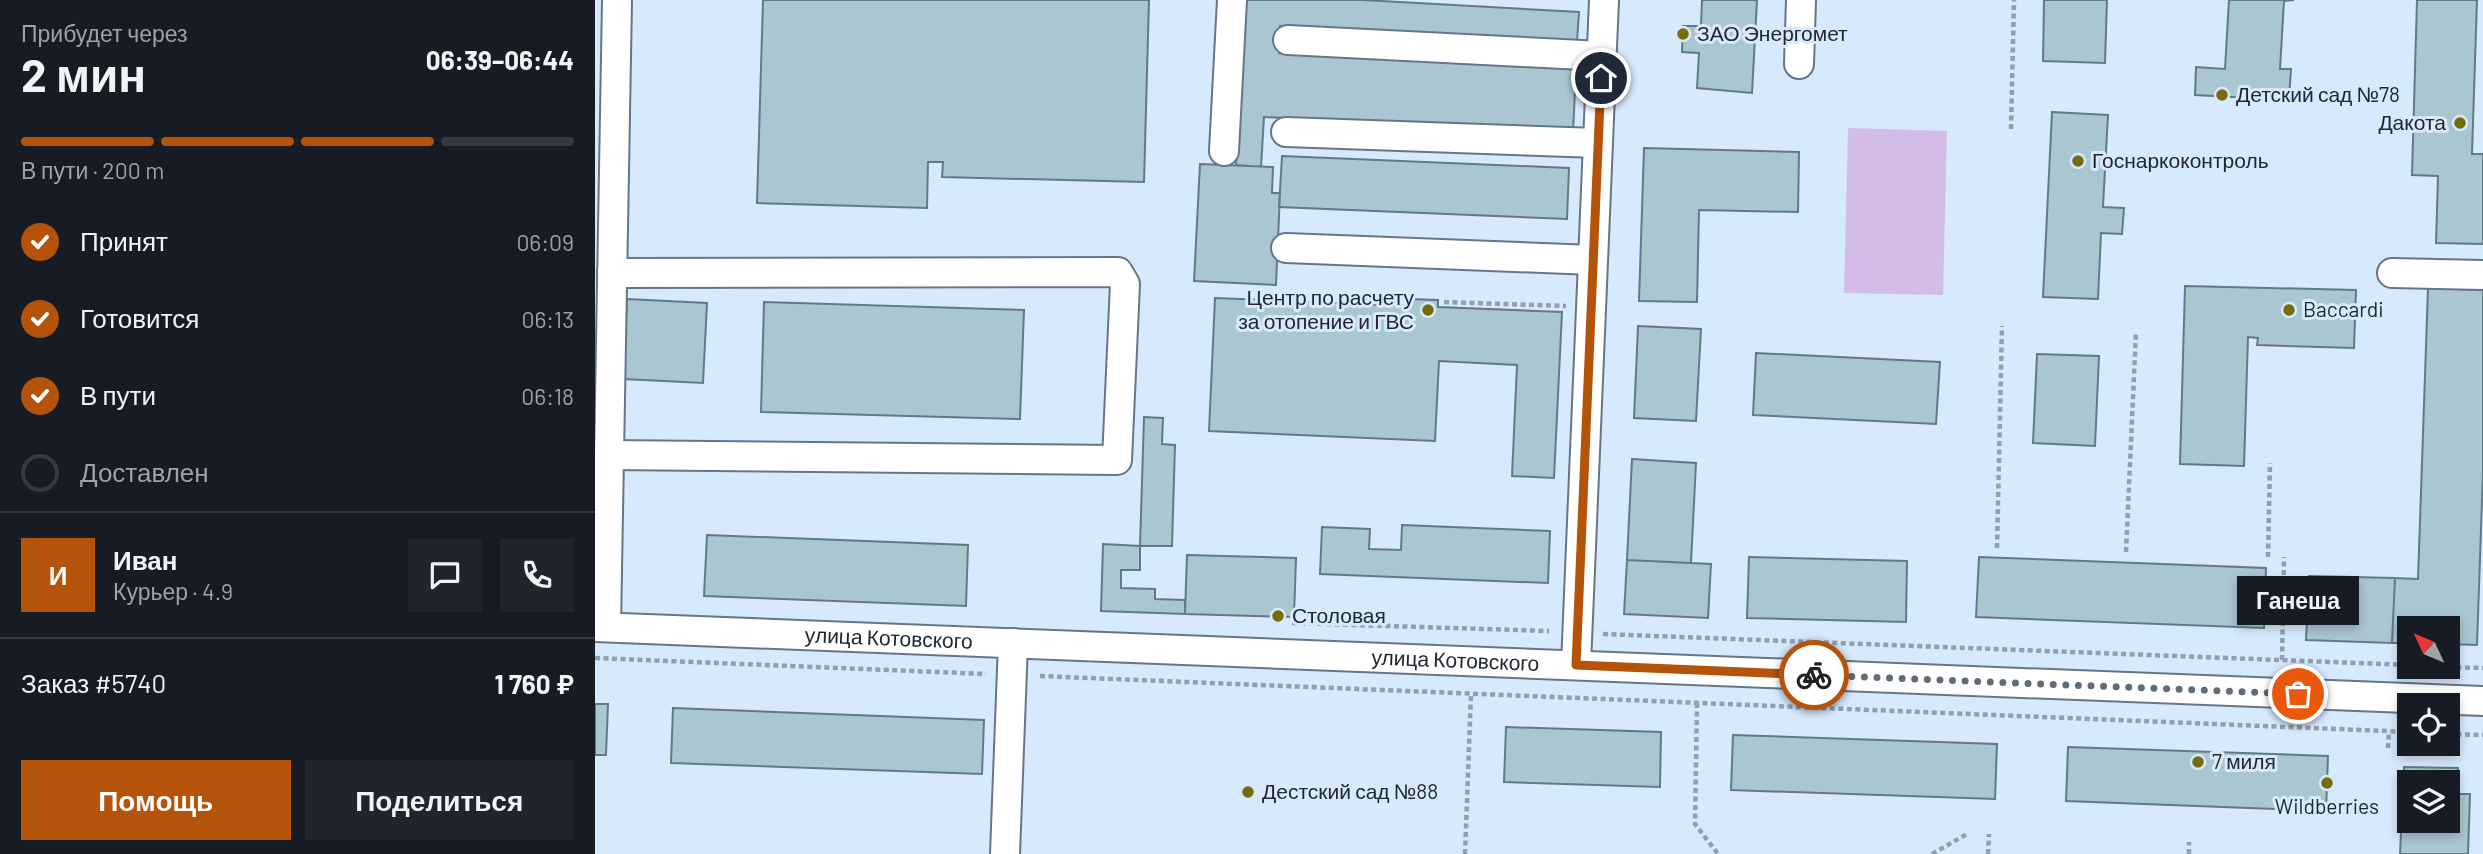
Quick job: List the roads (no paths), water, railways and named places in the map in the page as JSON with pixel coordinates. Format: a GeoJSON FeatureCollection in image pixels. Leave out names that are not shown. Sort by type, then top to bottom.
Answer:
{"type":"FeatureCollection","features":[{"type":"Feature","properties":{"kind":"street"},"geometry":{"type":"LineString","coordinates":[[601,627],[609,455],[617,0]]}},
{"type":"Feature","properties":{"kind":"street"},"geometry":{"type":"LineString","coordinates":[[1224,151],[1232,0]]}},
{"type":"Feature","properties":{"kind":"street"},"geometry":{"type":"LineString","coordinates":[[1576,665],[1604,0]]}},
{"type":"Feature","properties":{"kind":"street"},"geometry":{"type":"LineString","coordinates":[[1799,64],[1801,0]]}},
{"type":"Feature","properties":{"kind":"street"},"geometry":{"type":"LineString","coordinates":[[1288,40],[1602,56]]}},
{"type":"Feature","properties":{"kind":"street"},"geometry":{"type":"LineString","coordinates":[[1286,132],[1598,143]]}},
{"type":"Feature","properties":{"kind":"street"},"geometry":{"type":"LineString","coordinates":[[1286,248],[1593,260]]}},
{"type":"Feature","properties":{"kind":"street"},"geometry":{"type":"LineString","coordinates":[[609,455],[1117,460],[1125,284],[1118,272],[612,274]]}},
{"type":"Feature","properties":{"kind":"street"},"geometry":{"type":"LineString","coordinates":[[2392,273],[2483,275]]}},
{"type":"Feature","properties":{"kind":"street","name":"улица Котовского"},"geometry":{"type":"LineString","coordinates":[[601,627],[2483,701]]}},
{"type":"Feature","properties":{"kind":"street"},"geometry":{"type":"LineString","coordinates":[[1005,854],[1013,643]]}},
{"type":"Feature","properties":{"kind":"place","name":"ЗАО Энергомет"},"geometry":{"type":"Point","coordinates":[1683,34]}},
{"type":"Feature","properties":{"kind":"place","name":"Детский сад №78"},"geometry":{"type":"Point","coordinates":[2222,95]}},
{"type":"Feature","properties":{"kind":"place","name":"Дакота"},"geometry":{"type":"Point","coordinates":[2460,123]}},
{"type":"Feature","properties":{"kind":"place","name":"Госнаркоконтроль"},"geometry":{"type":"Point","coordinates":[2078,161]}},
{"type":"Feature","properties":{"kind":"place","name":"Центр по расчету за отопение и ГВС"},"geometry":{"type":"Point","coordinates":[1428,310]}},
{"type":"Feature","properties":{"kind":"place","name":"Baccardi"},"geometry":{"type":"Point","coordinates":[2289,310]}},
{"type":"Feature","properties":{"kind":"place","name":"Столовая"},"geometry":{"type":"Point","coordinates":[1278,616]}},
{"type":"Feature","properties":{"kind":"place","name":"Ганеша"},"geometry":{"type":"Point","coordinates":[2298,694]}},
{"type":"Feature","properties":{"kind":"place","name":"7 миля"},"geometry":{"type":"Point","coordinates":[2198,762]}},
{"type":"Feature","properties":{"kind":"place","name":"Wildberries"},"geometry":{"type":"Point","coordinates":[2327,783]}},
{"type":"Feature","properties":{"kind":"place","name":"Дестский сад №88"},"geometry":{"type":"Point","coordinates":[1248,792]}}]}
